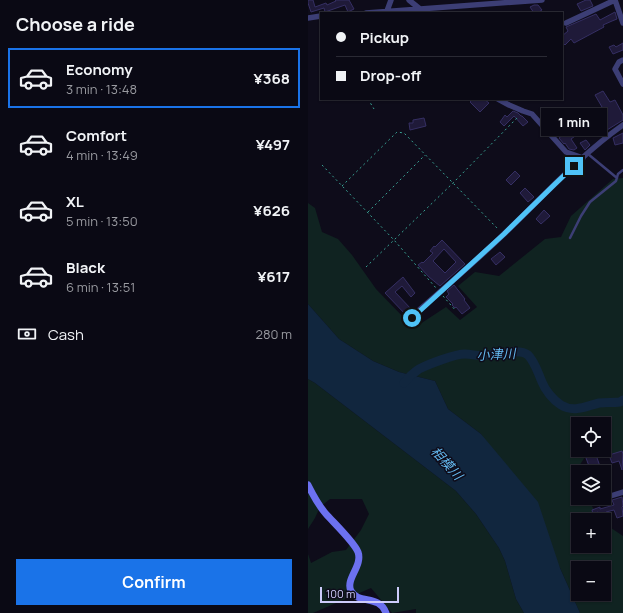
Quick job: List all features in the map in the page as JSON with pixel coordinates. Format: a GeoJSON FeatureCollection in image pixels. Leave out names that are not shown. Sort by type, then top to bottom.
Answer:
{"type":"FeatureCollection","features":[{"type":"Feature","properties":{"kind":"main road"},"geometry":{"type":"LineString","coordinates":[[308,485],[325,512],[358,553],[359,563],[350,585],[351,590],[358,597],[379,603],[383,606],[386,613]]}},
{"type":"Feature","properties":{"kind":"street"},"geometry":{"type":"LineString","coordinates":[[391,0],[386,12],[542,0]]}},
{"type":"Feature","properties":{"kind":"street"},"geometry":{"type":"LineString","coordinates":[[409,0],[420,9]]}},
{"type":"Feature","properties":{"kind":"street"},"geometry":{"type":"LineString","coordinates":[[566,23],[615,0],[623,23]]}},
{"type":"Feature","properties":{"kind":"street"},"geometry":{"type":"LineString","coordinates":[[309,16],[320,16]]}},
{"type":"Feature","properties":{"kind":"street"},"geometry":{"type":"LineString","coordinates":[[623,60],[619,62],[615,69],[623,84]]}},
{"type":"Feature","properties":{"kind":"street"},"geometry":{"type":"LineString","coordinates":[[500,100],[532,114],[566,152],[586,156]]}},
{"type":"Feature","properties":{"kind":"street"},"geometry":{"type":"LineString","coordinates":[[412,318],[504,234],[555,184],[606,138],[623,125]]}},
{"type":"Feature","properties":{"kind":"street"},"geometry":{"type":"LineString","coordinates":[[611,496],[623,492]]}},
{"type":"Feature","properties":{"kind":"lane"},"geometry":{"type":"LineString","coordinates":[[586,156],[617,178]]}},
{"type":"Feature","properties":{"kind":"lane"},"geometry":{"type":"LineString","coordinates":[[570,238],[590,202],[616,181],[618,174],[623,170]]}},
{"type":"Feature","properties":{"kind":"path"},"geometry":{"type":"LineString","coordinates":[[369,100],[374,109]]}},
{"type":"Feature","properties":{"kind":"path"},"geometry":{"type":"LineString","coordinates":[[366,267],[453,183],[523,111]]}},
{"type":"Feature","properties":{"kind":"path"},"geometry":{"type":"LineString","coordinates":[[342,186],[397,132],[404,133],[504,234]]}},
{"type":"Feature","properties":{"kind":"path"},"geometry":{"type":"LineString","coordinates":[[368,213],[426,155]]}},
{"type":"Feature","properties":{"kind":"path"},"geometry":{"type":"LineString","coordinates":[[322,165],[394,240],[456,311]]}},
{"type":"Feature","properties":{"kind":"green space"},"geometry":{"type":"Polygon","coordinates":[[[623,178],[623,453],[611,453],[611,417],[571,417],[571,457],[585,457],[580,465],[571,465],[571,505],[592,505],[598,513],[571,513],[571,553],[611,553],[611,528],[623,536],[623,613],[580,613],[575,601],[611,601],[611,561],[571,561],[571,593],[560,568],[481,434],[448,409],[435,381],[399,372],[373,361],[339,339],[308,304],[308,203],[315,208],[322,232],[338,239],[352,255],[376,289],[406,320],[417,326],[446,307],[460,320],[477,307],[458,286],[475,272],[499,276],[545,239],[561,237],[571,216],[613,179],[623,178]]]}},
{"type":"Feature","properties":{"kind":"green space"},"geometry":{"type":"Polygon","coordinates":[[[308,379],[456,491],[476,514],[499,548],[505,561],[516,599],[524,613],[416,613],[416,609],[392,613],[371,588],[313,613],[308,613],[308,554],[311,563],[332,552],[346,550],[361,530],[369,514],[362,499],[330,499],[320,507],[308,529],[308,379]]]}},
{"type":"Feature","properties":{"kind":"water","name":"相模川"},"geometry":{"type":"Polygon","coordinates":[[[308,304],[339,339],[373,361],[399,372],[435,381],[448,409],[481,434],[538,502],[560,568],[571,593],[571,601],[575,601],[580,613],[524,613],[516,599],[505,561],[499,548],[476,514],[456,491],[308,379],[308,304]]]}},
{"type":"Feature","properties":{"kind":"building"},"geometry":{"type":"Polygon","coordinates":[[[308,0],[313,0],[315,7],[326,3],[327,5],[336,1],[335,0],[349,0],[354,9],[348,12],[345,5],[325,12],[324,8],[311,12],[308,0]]]}},
{"type":"Feature","properties":{"kind":"building"},"geometry":{"type":"Polygon","coordinates":[[[590,0],[593,6],[581,11],[577,4],[590,0]]]}},
{"type":"Feature","properties":{"kind":"building"},"geometry":{"type":"Polygon","coordinates":[[[538,5],[542,10],[533,12],[530,7],[538,5]]]}},
{"type":"Feature","properties":{"kind":"building"},"geometry":{"type":"Polygon","coordinates":[[[615,12],[617,19],[603,25],[604,27],[574,43],[571,39],[565,45],[563,43],[563,35],[568,31],[566,27],[596,14],[600,20],[615,12]]]}},
{"type":"Feature","properties":{"kind":"building"},"geometry":{"type":"Polygon","coordinates":[[[623,43],[623,50],[613,54],[609,47],[614,45],[616,47],[623,43]]]}},
{"type":"Feature","properties":{"kind":"building"},"geometry":{"type":"Polygon","coordinates":[[[603,91],[610,102],[615,100],[623,115],[623,120],[607,130],[599,119],[580,130],[581,132],[571,139],[577,148],[574,150],[569,149],[559,138],[581,120],[602,107],[595,95],[603,91]]]}},
{"type":"Feature","properties":{"kind":"building"},"geometry":{"type":"Polygon","coordinates":[[[472,100],[485,100],[489,103],[480,112],[470,102],[472,100]]]}},
{"type":"Feature","properties":{"kind":"building"},"geometry":{"type":"Polygon","coordinates":[[[513,111],[518,113],[528,122],[523,126],[514,116],[504,126],[500,122],[505,115],[507,117],[513,111]]]}},
{"type":"Feature","properties":{"kind":"building"},"geometry":{"type":"Polygon","coordinates":[[[424,118],[426,126],[410,130],[409,123],[413,123],[413,120],[424,118]]]}},
{"type":"Feature","properties":{"kind":"building"},"geometry":{"type":"Polygon","coordinates":[[[623,133],[623,143],[615,145],[613,138],[623,133]]]}},
{"type":"Feature","properties":{"kind":"building"},"geometry":{"type":"Polygon","coordinates":[[[586,140],[590,145],[585,150],[580,143],[586,140]]]}},
{"type":"Feature","properties":{"kind":"building"},"geometry":{"type":"Polygon","coordinates":[[[515,171],[520,176],[511,185],[506,180],[515,171]]]}},
{"type":"Feature","properties":{"kind":"building"},"geometry":{"type":"Polygon","coordinates":[[[525,188],[534,197],[528,202],[520,193],[525,188]]]}},
{"type":"Feature","properties":{"kind":"building"},"geometry":{"type":"Polygon","coordinates":[[[544,210],[550,216],[541,224],[536,219],[544,210]]]}},
{"type":"Feature","properties":{"kind":"building"},"geometry":{"type":"Polygon","coordinates":[[[442,240],[465,264],[440,286],[418,265],[422,262],[423,263],[433,253],[430,251],[434,246],[435,247],[442,240]],[[444,249],[433,261],[445,273],[456,262],[444,249]]]}},
{"type":"Feature","properties":{"kind":"building"},"geometry":{"type":"Polygon","coordinates":[[[500,252],[505,257],[496,265],[491,259],[500,252]]]}},
{"type":"Feature","properties":{"kind":"building"},"geometry":{"type":"Polygon","coordinates":[[[403,277],[415,293],[411,297],[402,286],[395,292],[412,310],[407,316],[385,293],[403,277]]]}},
{"type":"Feature","properties":{"kind":"building"},"geometry":{"type":"Polygon","coordinates":[[[454,285],[470,308],[462,314],[446,297],[449,294],[447,291],[454,285]]]}},
{"type":"Feature","properties":{"kind":"building"},"geometry":{"type":"Polygon","coordinates":[[[622,451],[622,470],[619,461],[612,463],[610,457],[611,454],[622,451]]]}},
{"type":"Feature","properties":{"kind":"building"},"geometry":{"type":"Polygon","coordinates":[[[597,457],[600,465],[589,465],[586,458],[597,457]]]}},
{"type":"Feature","properties":{"kind":"building"},"geometry":{"type":"Polygon","coordinates":[[[622,497],[623,516],[617,518],[614,510],[606,513],[593,513],[592,510],[614,505],[612,500],[622,497]]]}},
{"type":"Feature","properties":{"kind":"waterway","name":"小津川"},"geometry":{"type":"LineString","coordinates":[[404,383],[419,369],[455,356],[465,354],[484,356],[508,352],[520,352],[528,355],[534,364],[543,385],[561,405],[575,409],[599,403],[620,402],[623,400]]}},
{"type":"Feature","properties":{"kind":"route"},"geometry":{"type":"LineString","coordinates":[[412,318],[504,234],[574,166]]}}]}
